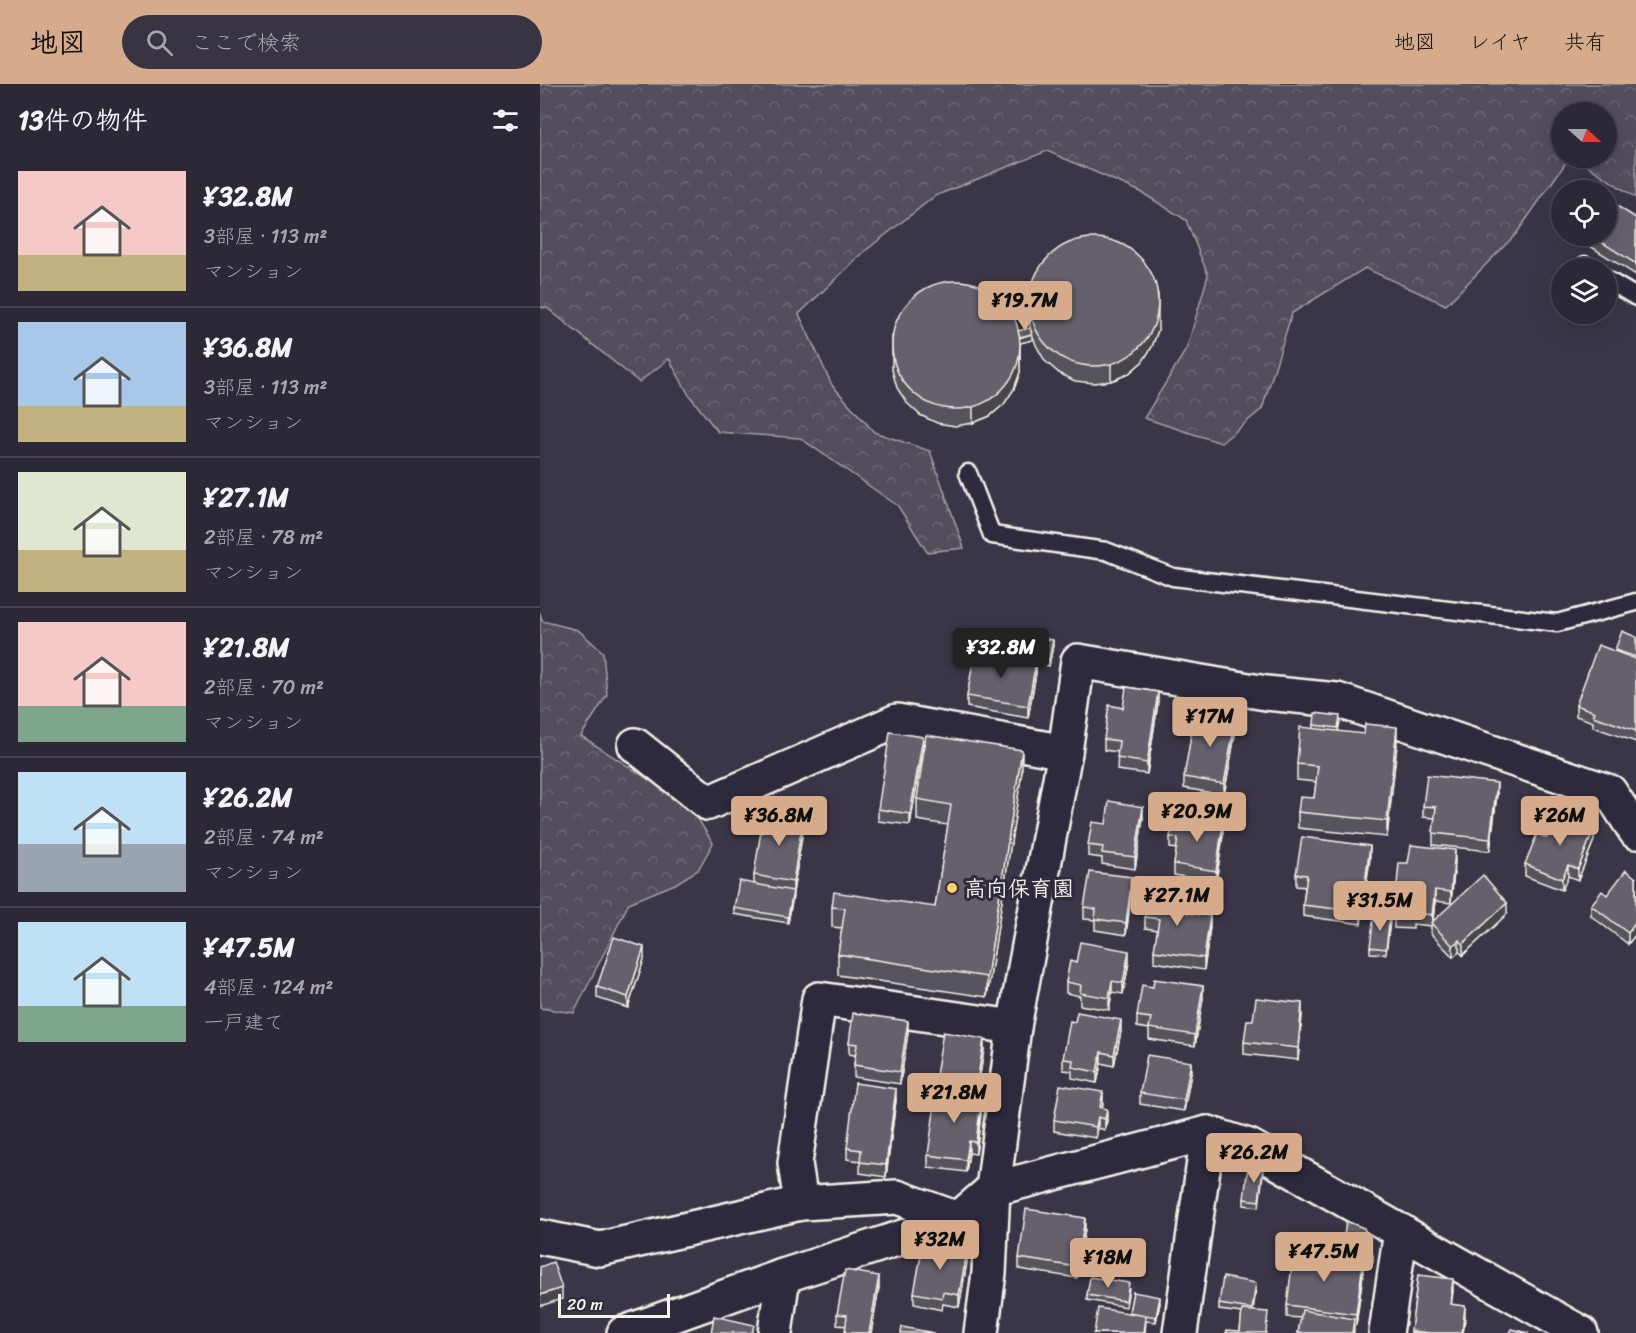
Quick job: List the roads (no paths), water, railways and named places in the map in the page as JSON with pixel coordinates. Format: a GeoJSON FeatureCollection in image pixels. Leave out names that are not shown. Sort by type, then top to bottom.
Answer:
{"type":"FeatureCollection","features":[{"type":"Feature","properties":{"kind":"street"},"geometry":{"type":"LineString","coordinates":[[981,1333],[989,1273],[993,1189],[1014,1026],[1065,752],[1078,661],[1266,693],[1336,700],[1610,792],[1636,832]]}},
{"type":"Feature","properties":{"kind":"street"},"geometry":{"type":"LineString","coordinates":[[635,745],[708,803],[897,721],[1065,752]]}},
{"type":"Feature","properties":{"kind":"street"},"geometry":{"type":"LineString","coordinates":[[801,1203],[795,1163],[819,999],[1014,1026]]}},
{"type":"Feature","properties":{"kind":"street"},"geometry":{"type":"LineString","coordinates":[[1180,1333],[1208,1133]]}},
{"type":"Feature","properties":{"kind":"street"},"geometry":{"type":"LineString","coordinates":[[624,1333],[783,1276],[958,1219],[993,1189],[1208,1133],[1249,1146],[1581,1333]]}},
{"type":"Feature","properties":{"kind":"street"},"geometry":{"type":"LineString","coordinates":[[540,1237],[600,1249],[801,1203],[897,1197],[958,1219]]}},
{"type":"Feature","properties":{"kind":"street"},"geometry":{"type":"LineString","coordinates":[[1386,1333],[1401,1231]]}},
{"type":"Feature","properties":{"kind":"street"},"geometry":{"type":"LineString","coordinates":[[775,1333],[783,1276]]}},
{"type":"Feature","properties":{"kind":"lane"},"geometry":{"type":"LineString","coordinates":[[1617,286],[1636,297]]}},
{"type":"Feature","properties":{"kind":"lane"},"geometry":{"type":"LineString","coordinates":[[968,473],[992,535],[1106,551],[1173,577],[1557,623],[1636,602]]}},
{"type":"Feature","properties":{"kind":"place","name":"高向保育園"},"geometry":{"type":"Point","coordinates":[952,888]}}]}
